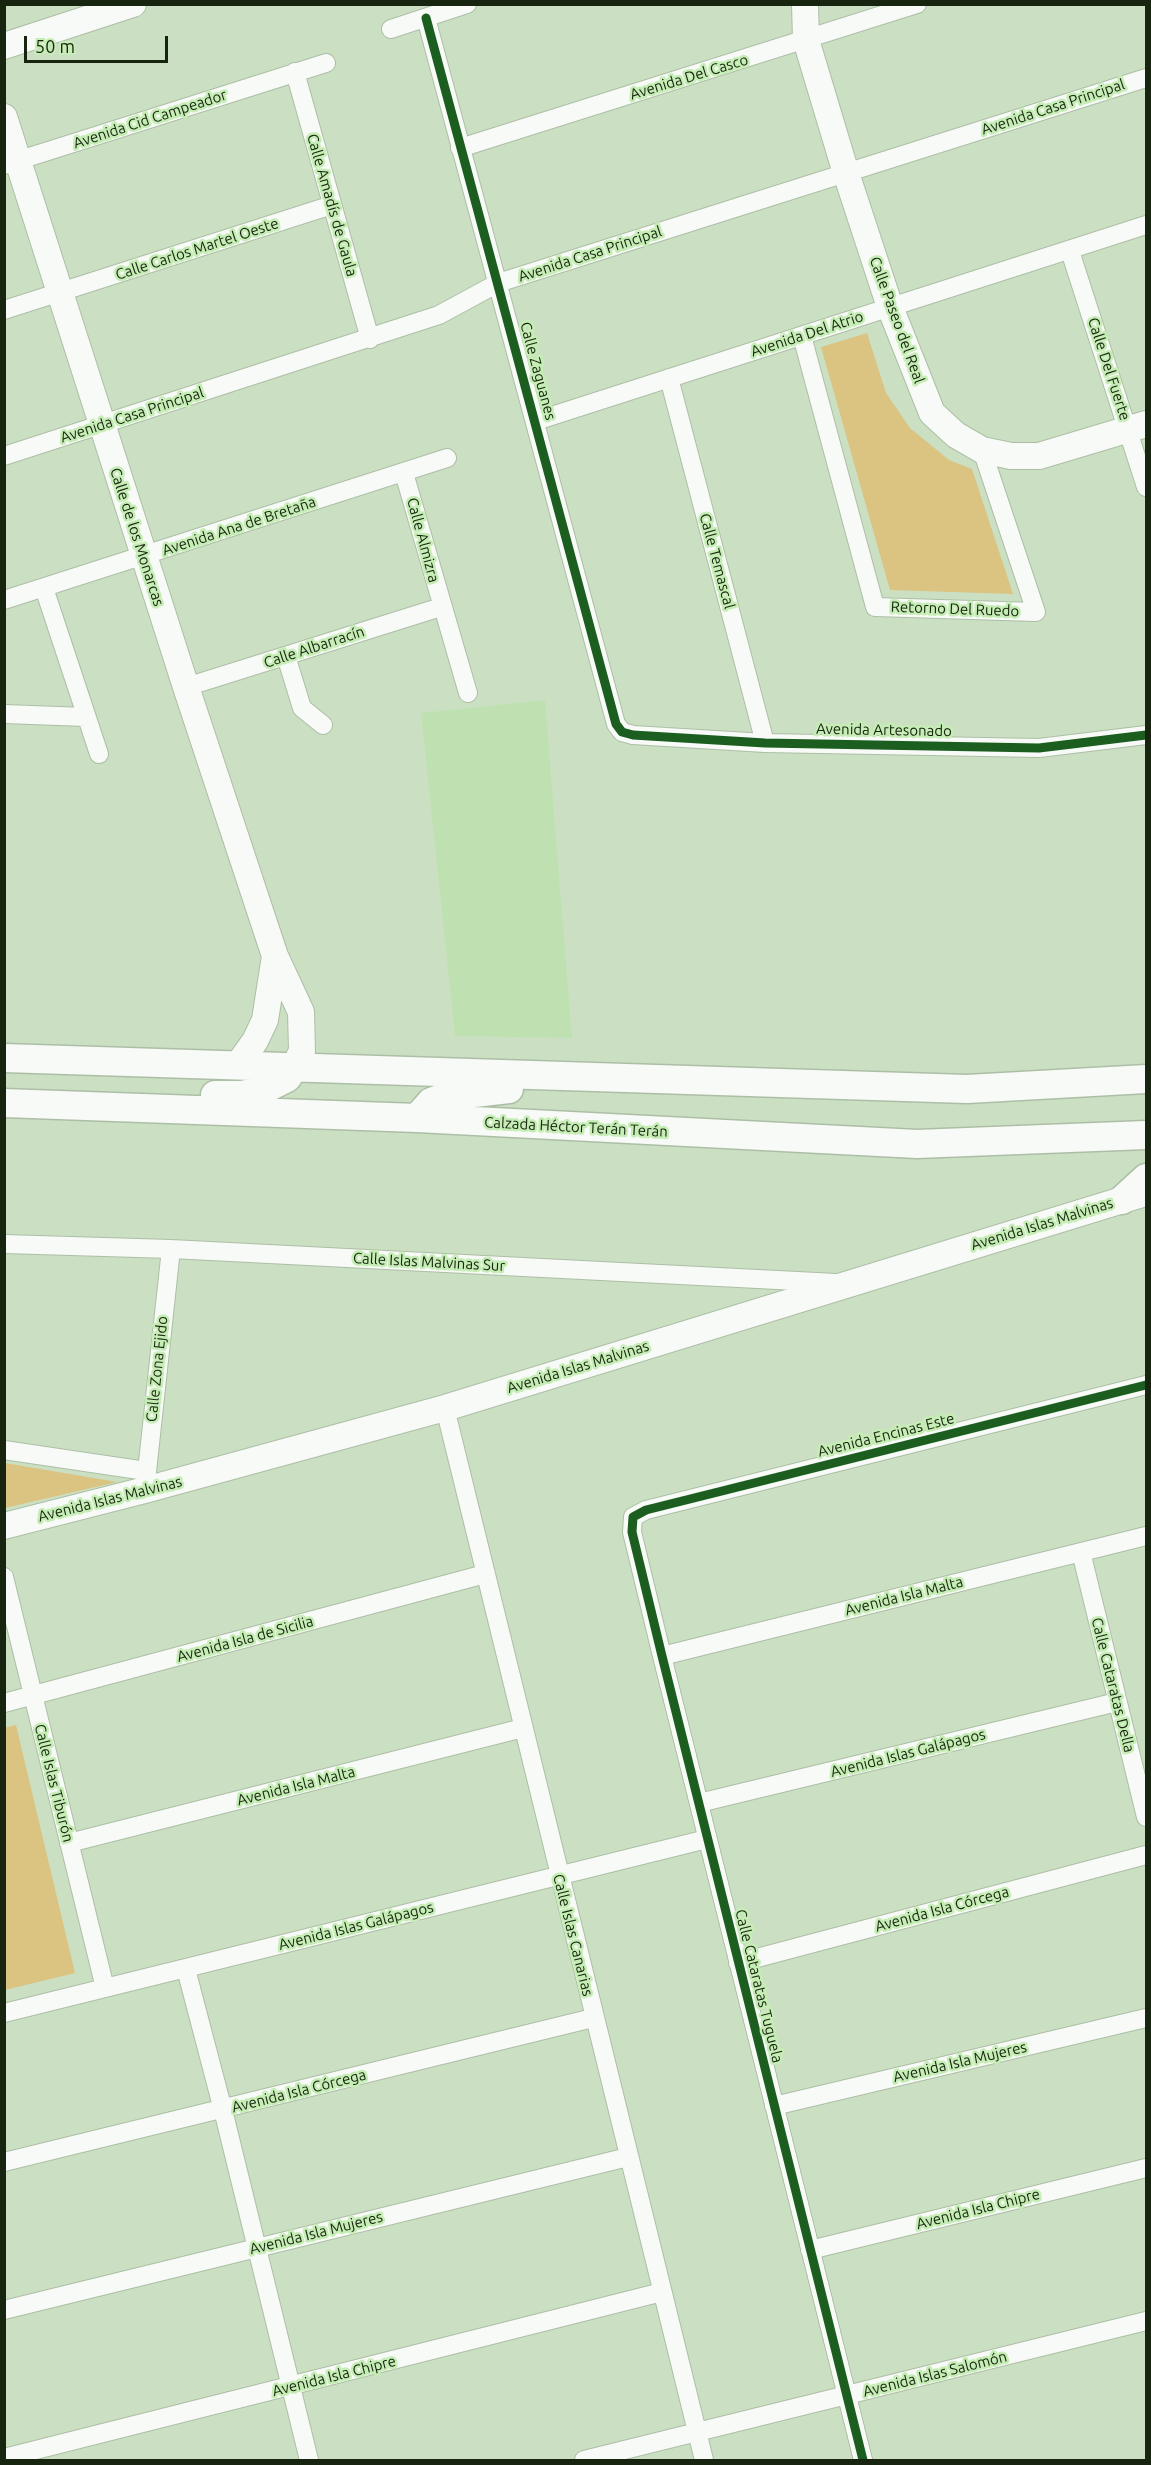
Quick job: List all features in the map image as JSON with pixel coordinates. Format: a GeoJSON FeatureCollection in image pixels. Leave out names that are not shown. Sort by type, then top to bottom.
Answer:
{"type":"FeatureCollection","features":[{"type":"Feature","properties":{"kind":"main road"},"geometry":{"type":"LineString","coordinates":[[4,1058],[968,1089],[1146,1079]]}},
{"type":"Feature","properties":{"kind":"main road"},"geometry":{"type":"LineString","coordinates":[[131,1108],[152,1099],[175,1095],[242,1095],[261,1091],[287,1078],[294,1067]]}},
{"type":"Feature","properties":{"kind":"main road"},"geometry":{"type":"LineString","coordinates":[[417,1118],[431,1102],[448,1096],[549,1084],[582,1077]]}},
{"type":"Feature","properties":{"kind":"main road","name":"Calzada Héctor Terán Terán"},"geometry":{"type":"LineString","coordinates":[[4,1103],[417,1118],[917,1144],[1146,1135]]}},
{"type":"Feature","properties":{"kind":"main road"},"geometry":{"type":"LineString","coordinates":[[1134,1196],[1146,1178]]}},
{"type":"Feature","properties":{"kind":"street"},"geometry":{"type":"LineString","coordinates":[[4,46],[133,4]]}},
{"type":"Feature","properties":{"kind":"street"},"geometry":{"type":"LineString","coordinates":[[391,29],[467,4]]}},
{"type":"Feature","properties":{"kind":"street","name":"Calle Paseo del Real"},"geometry":{"type":"LineString","coordinates":[[805,4],[806,40],[846,173],[890,307],[932,413],[956,435],[982,450],[1011,456],[1039,456],[1138,427]]}},
{"type":"Feature","properties":{"kind":"street","name":"Avenida Del Casco"},"geometry":{"type":"LineString","coordinates":[[460,148],[917,4]]}},
{"type":"Feature","properties":{"kind":"street","name":"Calle Zaguanes"},"geometry":{"type":"LineString","coordinates":[[426,18],[616,724],[622,732]]}},
{"type":"Feature","properties":{"kind":"street","name":"Avenida Cid Campeador"},"geometry":{"type":"LineString","coordinates":[[11,163],[326,63]]}},
{"type":"Feature","properties":{"kind":"street","name":"Calle Amadís de Gaula"},"geometry":{"type":"LineString","coordinates":[[295,72],[370,339]]}},
{"type":"Feature","properties":{"kind":"street","name":"Avenida Casa Principal"},"geometry":{"type":"LineString","coordinates":[[4,456],[439,315],[498,283],[1146,78]]}},
{"type":"Feature","properties":{"kind":"street","name":"Calle de los Monarcas"},"geometry":{"type":"LineString","coordinates":[[4,117],[11,163],[62,293],[143,556],[275,956],[301,1012],[302,1051],[294,1067]]}},
{"type":"Feature","properties":{"kind":"street","name":"Calle Carlos Martel Oeste"},"geometry":{"type":"LineString","coordinates":[[4,310],[332,205]]}},
{"type":"Feature","properties":{"kind":"street","name":"Avenida Del Atrio"},"geometry":{"type":"LineString","coordinates":[[536,421],[1146,225]]}},
{"type":"Feature","properties":{"kind":"street","name":"Calle Del Fuerte"},"geometry":{"type":"LineString","coordinates":[[1070,251],[1138,427],[1146,486]]}},
{"type":"Feature","properties":{"kind":"street","name":"Retorno Del Ruedo"},"geometry":{"type":"LineString","coordinates":[[802,336],[875,607],[1036,612],[982,450]]}},
{"type":"Feature","properties":{"kind":"street","name":"Calle Temascal"},"geometry":{"type":"LineString","coordinates":[[669,378],[765,743]]}},
{"type":"Feature","properties":{"kind":"street","name":"Avenida Ana de Bretaña"},"geometry":{"type":"LineString","coordinates":[[4,600],[447,458]]}},
{"type":"Feature","properties":{"kind":"street","name":"Calle Almizra"},"geometry":{"type":"LineString","coordinates":[[404,473],[441,607],[468,693]]}},
{"type":"Feature","properties":{"kind":"street"},"geometry":{"type":"LineString","coordinates":[[44,588],[99,754]]}},
{"type":"Feature","properties":{"kind":"street","name":"Calle Albarracín"},"geometry":{"type":"LineString","coordinates":[[186,687],[441,607]]}},
{"type":"Feature","properties":{"kind":"street"},"geometry":{"type":"LineString","coordinates":[[286,656],[302,708],[323,725]]}},
{"type":"Feature","properties":{"kind":"street"},"geometry":{"type":"LineString","coordinates":[[4,714],[86,717]]}},
{"type":"Feature","properties":{"kind":"street","name":"Avenida Artesonado"},"geometry":{"type":"LineString","coordinates":[[622,732],[633,735],[765,743],[1039,748],[1146,735]]}},
{"type":"Feature","properties":{"kind":"street","name":"Calle de los Monarcas"},"geometry":{"type":"LineString","coordinates":[[237,1066],[255,1041],[265,1020],[275,956]]}},
{"type":"Feature","properties":{"kind":"street","name":"Avenida Islas Malvinas"},"geometry":{"type":"LineString","coordinates":[[4,1526],[146,1481],[445,1408],[1134,1196]]}},
{"type":"Feature","properties":{"kind":"street","name":"Calle Islas Malvinas Sur"},"geometry":{"type":"LineString","coordinates":[[4,1244],[171,1249],[853,1284]]}},
{"type":"Feature","properties":{"kind":"street","name":"Calle Zona Ejido"},"geometry":{"type":"LineString","coordinates":[[146,1481],[171,1249]]}},
{"type":"Feature","properties":{"kind":"street","name":"Avenida Encinas Este"},"geometry":{"type":"LineString","coordinates":[[633,1518],[646,1510],[1146,1385]]}},
{"type":"Feature","properties":{"kind":"street","name":"Calle Islas Canarias"},"geometry":{"type":"LineString","coordinates":[[445,1408],[593,2018],[704,2460]]}},
{"type":"Feature","properties":{"kind":"street"},"geometry":{"type":"LineString","coordinates":[[4,1450],[146,1481]]}},
{"type":"Feature","properties":{"kind":"street","name":"Calle Cataratas Tuguela"},"geometry":{"type":"LineString","coordinates":[[633,1518],[632,1532],[662,1656],[863,2460]]}},
{"type":"Feature","properties":{"kind":"street","name":"Avenida Isla Malta"},"geometry":{"type":"LineString","coordinates":[[662,1656],[1146,1536]]}},
{"type":"Feature","properties":{"kind":"street","name":"Calle Cataratas Della"},"geometry":{"type":"LineString","coordinates":[[1081,1552],[1146,1817]]}},
{"type":"Feature","properties":{"kind":"street","name":"Avenida Isla de Sicilia"},"geometry":{"type":"LineString","coordinates":[[4,1703],[485,1574]]}},
{"type":"Feature","properties":{"kind":"street","name":"Calle Islas Tiburón"},"geometry":{"type":"LineString","coordinates":[[4,1577],[105,1988]]}},
{"type":"Feature","properties":{"kind":"street","name":"Avenida Islas Galápagos"},"geometry":{"type":"LineString","coordinates":[[699,1803],[1117,1702]]}},
{"type":"Feature","properties":{"kind":"street","name":"Avenida Isla Malta"},"geometry":{"type":"LineString","coordinates":[[69,1843],[523,1728]]}},
{"type":"Feature","properties":{"kind":"street","name":"Avenida Islas Galápagos"},"geometry":{"type":"LineString","coordinates":[[4,2013],[707,1839]]}},
{"type":"Feature","properties":{"kind":"street","name":"Avenida Isla Córcega"},"geometry":{"type":"LineString","coordinates":[[738,1964],[1146,1855]]}},
{"type":"Feature","properties":{"kind":"street"},"geometry":{"type":"LineString","coordinates":[[186,1969],[258,2247],[309,2460]]}},
{"type":"Feature","properties":{"kind":"street","name":"Avenida Isla Córcega"},"geometry":{"type":"LineString","coordinates":[[4,2162],[593,2018]]}},
{"type":"Feature","properties":{"kind":"street","name":"Avenida Isla Mujeres"},"geometry":{"type":"LineString","coordinates":[[774,2106],[1146,2018]]}},
{"type":"Feature","properties":{"kind":"street","name":"Avenida Isla Mujeres"},"geometry":{"type":"LineString","coordinates":[[4,2310],[628,2157]]}},
{"type":"Feature","properties":{"kind":"street","name":"Avenida Isla Chipre"},"geometry":{"type":"LineString","coordinates":[[810,2250],[1146,2168]]}},
{"type":"Feature","properties":{"kind":"street","name":"Avenida Isla Chipre"},"geometry":{"type":"LineString","coordinates":[[4,2458],[662,2292]]}},
{"type":"Feature","properties":{"kind":"street","name":"Avenida Islas Salomón"},"geometry":{"type":"LineString","coordinates":[[584,2460],[1146,2322]]}},
{"type":"Feature","properties":{"kind":"shaded area"},"geometry":{"type":"Polygon","coordinates":[[[867,333],[886,393],[910,428],[949,460],[972,469],[1013,594],[890,590],[821,347],[867,333]]]}},
{"type":"Feature","properties":{"kind":"shaded area"},"geometry":{"type":"Polygon","coordinates":[[[545,700],[572,1038],[455,1036],[421,713],[545,700]]]}},
{"type":"Feature","properties":{"kind":"shaded area"},"geometry":{"type":"Polygon","coordinates":[[[5,1463],[117,1482],[5,1508],[5,1463]]]}},
{"type":"Feature","properties":{"kind":"shaded area"},"geometry":{"type":"Polygon","coordinates":[[[16,1725],[75,1973],[5,1990],[4,1728],[16,1725]]]}},
{"type":"Feature","properties":{"kind":"cycle path"},"geometry":{"type":"LineString","coordinates":[[426,18],[616,724],[622,732],[633,735],[765,743],[1039,748],[1146,735]]}},
{"type":"Feature","properties":{"kind":"cycle path"},"geometry":{"type":"LineString","coordinates":[[863,2460],[662,1656],[632,1532],[633,1517],[646,1510],[1146,1385]]}}]}
